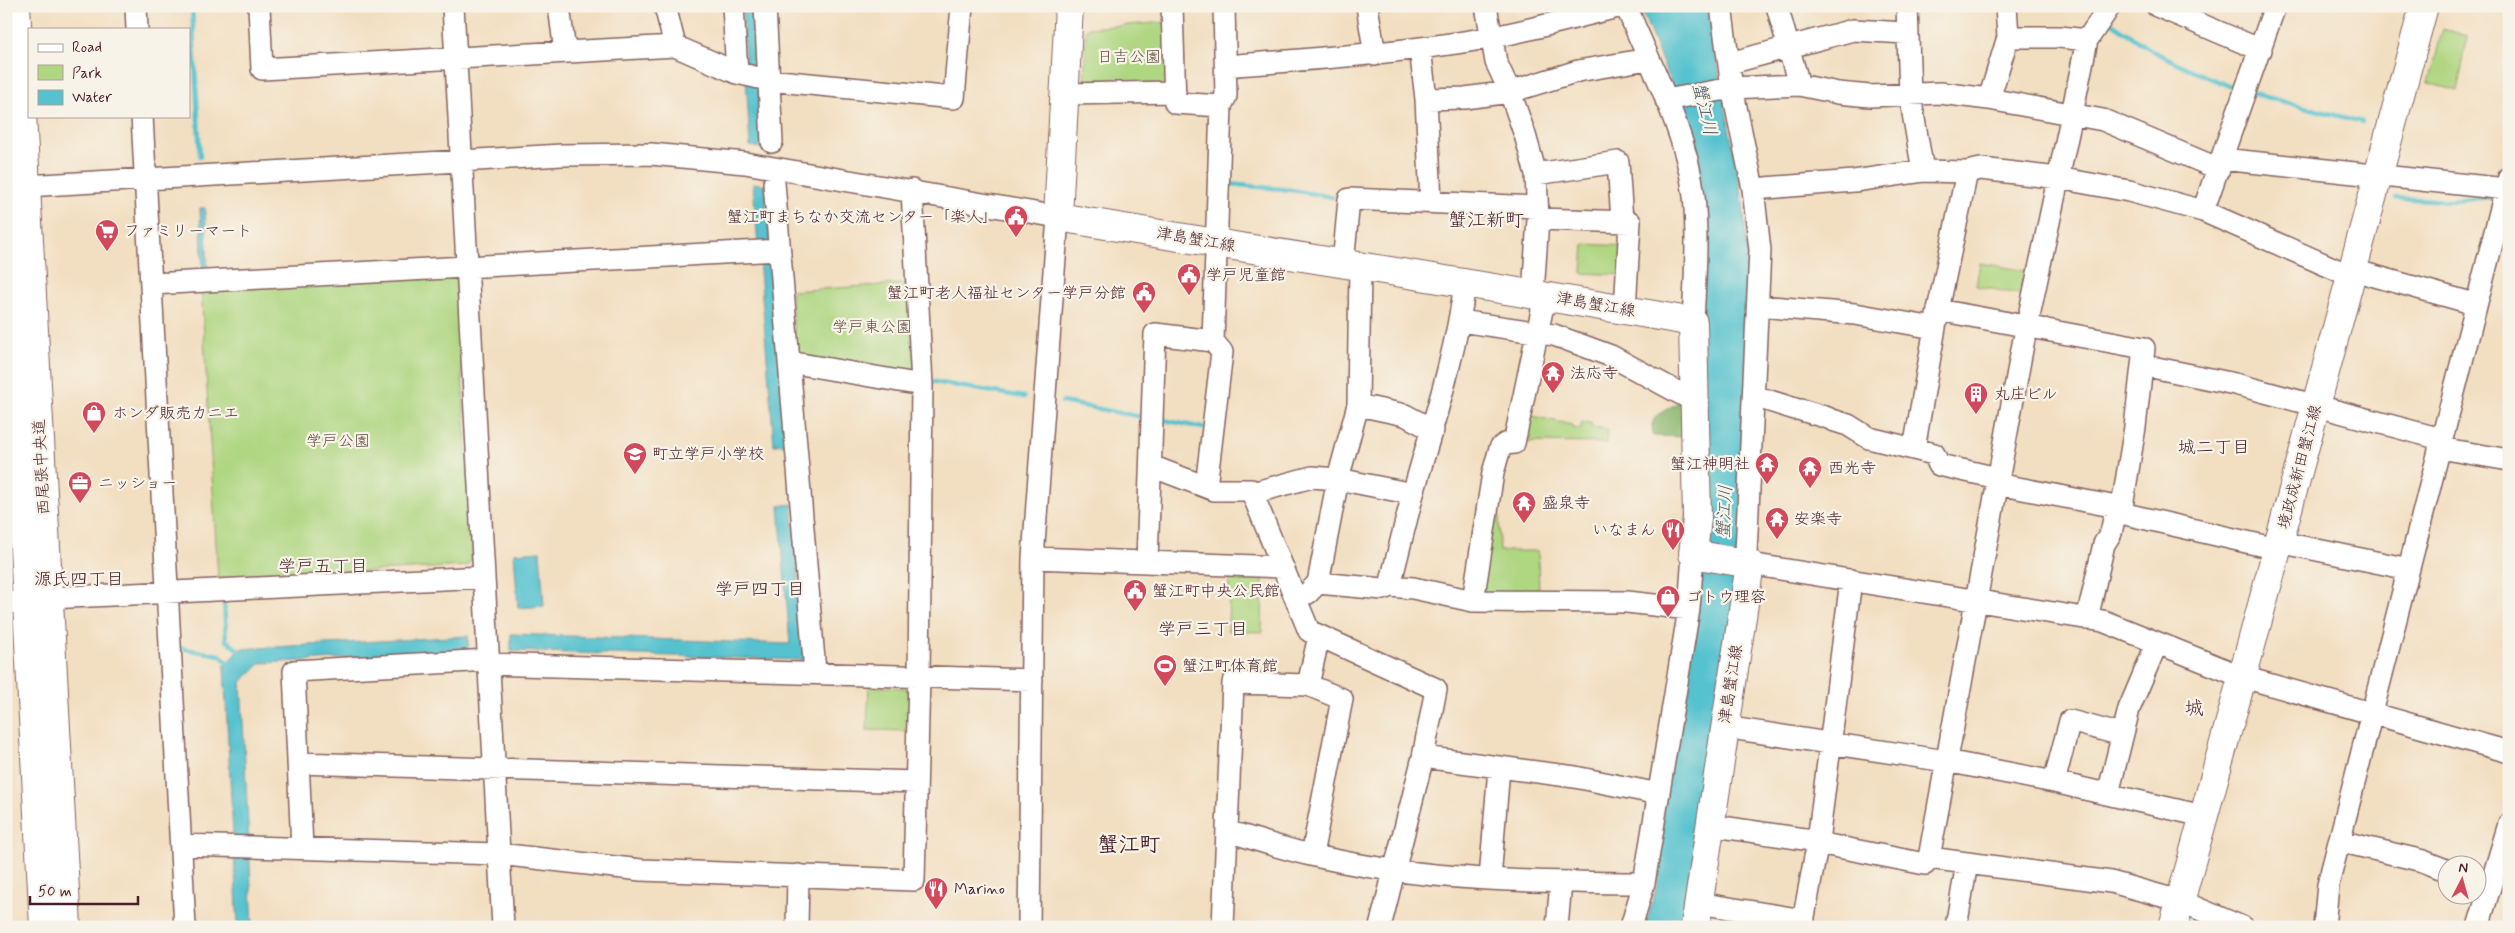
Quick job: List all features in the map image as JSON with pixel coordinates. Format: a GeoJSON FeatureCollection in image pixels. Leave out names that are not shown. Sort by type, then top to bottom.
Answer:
{"type":"FeatureCollection","features":[{"type":"Feature","properties":{"kind":"main road","name":"西尾張中央道"},"geometry":{"type":"LineString","coordinates":[[16,6],[26,186],[28,601],[68,927]]}},
{"type":"Feature","properties":{"kind":"main road"},"geometry":{"type":"LineString","coordinates":[[1058,217],[1066,94],[1069,6]]}},
{"type":"Feature","properties":{"kind":"main road","name":"境政成新田蟹江線"},"geometry":{"type":"LineString","coordinates":[[2173,927],[2243,677],[2424,6]]}},
{"type":"Feature","properties":{"kind":"main road","name":"西尾張中央道"},"geometry":{"type":"LineString","coordinates":[[6,206],[44,927]]}},
{"type":"Feature","properties":{"kind":"main road","name":"津島蟹江線"},"geometry":{"type":"LineString","coordinates":[[1058,217],[1539,295],[1693,322]]}},
{"type":"Feature","properties":{"kind":"main road"},"geometry":{"type":"LineString","coordinates":[[1693,322],[1696,555],[1750,564]]}},
{"type":"Feature","properties":{"kind":"main road","name":"津島蟹江線"},"geometry":{"type":"LineString","coordinates":[[1696,915],[1708,825],[1750,564]]}},
{"type":"Feature","properties":{"kind":"street"},"geometry":{"type":"LineString","coordinates":[[136,6],[138,28]]}},
{"type":"Feature","properties":{"kind":"street"},"geometry":{"type":"LineString","coordinates":[[259,6],[262,69],[675,46],[752,77],[954,98],[962,6]]}},
{"type":"Feature","properties":{"kind":"street"},"geometry":{"type":"LineString","coordinates":[[454,6],[503,927]]}},
{"type":"Feature","properties":{"kind":"street"},"geometry":{"type":"LineString","coordinates":[[559,6],[565,52]]}},
{"type":"Feature","properties":{"kind":"street"},"geometry":{"type":"LineString","coordinates":[[665,6],[675,46]]}},
{"type":"Feature","properties":{"kind":"street"},"geometry":{"type":"LineString","coordinates":[[733,6],[772,142]]}},
{"type":"Feature","properties":{"kind":"street"},"geometry":{"type":"LineString","coordinates":[[752,77],[764,7],[779,6]]}},
{"type":"Feature","properties":{"kind":"street"},"geometry":{"type":"LineString","coordinates":[[1172,6],[1176,103],[1221,106]]}},
{"type":"Feature","properties":{"kind":"street"},"geometry":{"type":"LineString","coordinates":[[1206,488],[1222,352],[1213,341],[1221,106],[1226,96],[1224,6]]}},
{"type":"Feature","properties":{"kind":"street"},"geometry":{"type":"LineString","coordinates":[[1366,6],[1375,55]]}},
{"type":"Feature","properties":{"kind":"street"},"geometry":{"type":"LineString","coordinates":[[1473,601],[1493,473],[1500,448],[1505,444],[1514,443],[1538,331],[1539,295],[1536,174],[1526,135],[1510,92],[1496,62],[1490,38],[1486,6]]}},
{"type":"Feature","properties":{"kind":"street"},"geometry":{"type":"LineString","coordinates":[[1226,66],[1375,55],[1490,38],[1621,6]]}},
{"type":"Feature","properties":{"kind":"street"},"geometry":{"type":"LineString","coordinates":[[1626,6],[1648,59],[1669,100],[1686,157],[1694,196],[1696,257],[1693,322]]}},
{"type":"Feature","properties":{"kind":"street"},"geometry":{"type":"LineString","coordinates":[[1721,6],[1732,88],[1753,189],[1760,250],[1746,553],[1750,564],[2103,621],[2243,677],[2509,752]]}},
{"type":"Feature","properties":{"kind":"street"},"geometry":{"type":"LineString","coordinates":[[1777,6],[1790,47],[1799,85]]}},
{"type":"Feature","properties":{"kind":"street"},"geometry":{"type":"LineString","coordinates":[[1907,6],[1906,33],[1910,96],[1923,171]]}},
{"type":"Feature","properties":{"kind":"street"},"geometry":{"type":"LineString","coordinates":[[1989,98],[2008,37],[2006,6]]}},
{"type":"Feature","properties":{"kind":"street"},"geometry":{"type":"LineString","coordinates":[[1708,825],[1818,842],[1925,864],[1929,858],[2026,327],[2087,40],[2110,6]]}},
{"type":"Feature","properties":{"kind":"street"},"geometry":{"type":"LineString","coordinates":[[2157,6],[2261,50]]}},
{"type":"Feature","properties":{"kind":"street"},"geometry":{"type":"LineString","coordinates":[[2203,211],[2275,6]]}},
{"type":"Feature","properties":{"kind":"street"},"geometry":{"type":"LineString","coordinates":[[1730,63],[1853,30],[1906,33]]}},
{"type":"Feature","properties":{"kind":"street"},"geometry":{"type":"LineString","coordinates":[[2008,37],[2060,37],[2087,40]]}},
{"type":"Feature","properties":{"kind":"street"},"geometry":{"type":"LineString","coordinates":[[1420,48],[1426,99],[1430,202]]}},
{"type":"Feature","properties":{"kind":"street"},"geometry":{"type":"LineString","coordinates":[[1426,99],[1465,98],[1510,92],[1578,71],[1648,59]]}},
{"type":"Feature","properties":{"kind":"street"},"geometry":{"type":"LineString","coordinates":[[1669,100],[1732,88],[1799,85],[1846,94],[1910,96],[1940,93],[1989,98],[2103,120],[2220,164],[2507,183],[2328,885],[2324,927]]}},
{"type":"Feature","properties":{"kind":"street"},"geometry":{"type":"LineString","coordinates":[[1066,94],[1175,92]]}},
{"type":"Feature","properties":{"kind":"street"},"geometry":{"type":"LineString","coordinates":[[142,118],[169,592],[185,927]]}},
{"type":"Feature","properties":{"kind":"street"},"geometry":{"type":"LineString","coordinates":[[26,186],[562,155],[651,154],[745,163],[912,190],[1058,217],[1033,558],[1029,927]]}},
{"type":"Feature","properties":{"kind":"street"},"geometry":{"type":"LineString","coordinates":[[1536,174],[1618,162],[1622,221]]}},
{"type":"Feature","properties":{"kind":"street"},"geometry":{"type":"LineString","coordinates":[[1753,189],[1854,181],[1923,171],[1967,172],[1981,169],[2058,178],[2129,191],[2203,211],[2352,273],[2475,304]]}},
{"type":"Feature","properties":{"kind":"street"},"geometry":{"type":"LineString","coordinates":[[1914,449],[1936,319],[1967,172]]}},
{"type":"Feature","properties":{"kind":"street"},"geometry":{"type":"LineString","coordinates":[[774,183],[769,251],[789,362],[815,672]]}},
{"type":"Feature","properties":{"kind":"street"},"geometry":{"type":"LineString","coordinates":[[181,844],[499,854],[641,870],[914,880],[919,676],[922,385],[912,190]]}},
{"type":"Feature","properties":{"kind":"street"},"geometry":{"type":"LineString","coordinates":[[1298,605],[1318,583],[1338,479],[1358,405],[1348,199],[1430,202],[1630,222],[1625,310]]}},
{"type":"Feature","properties":{"kind":"street"},"geometry":{"type":"LineString","coordinates":[[152,284],[769,251]]}},
{"type":"Feature","properties":{"kind":"street"},"geometry":{"type":"LineString","coordinates":[[1390,586],[1413,494],[1433,430],[1460,321],[1465,284]]}},
{"type":"Feature","properties":{"kind":"street"},"geometry":{"type":"LineString","coordinates":[[1758,306],[2026,327],[2144,348],[2135,427],[2121,510],[2115,514],[2111,533],[2104,544],[2088,619]]}},
{"type":"Feature","properties":{"kind":"street"},"geometry":{"type":"LineString","coordinates":[[1460,321],[1538,331],[1612,356],[1694,401]]}},
{"type":"Feature","properties":{"kind":"street"},"geometry":{"type":"LineString","coordinates":[[1148,561],[1155,334],[1213,341]]}},
{"type":"Feature","properties":{"kind":"street"},"geometry":{"type":"LineString","coordinates":[[789,362],[922,385]]}},
{"type":"Feature","properties":{"kind":"street"},"geometry":{"type":"LineString","coordinates":[[2142,365],[2235,384],[2440,443],[2509,460]]}},
{"type":"Feature","properties":{"kind":"street"},"geometry":{"type":"LineString","coordinates":[[1754,396],[1848,425],[1869,438],[1934,454],[1939,466],[2278,546],[2409,569]]}},
{"type":"Feature","properties":{"kind":"street"},"geometry":{"type":"LineString","coordinates":[[1358,405],[1405,415],[1433,430]]}},
{"type":"Feature","properties":{"kind":"street"},"geometry":{"type":"LineString","coordinates":[[1151,466],[1214,490],[1251,490],[1309,631],[1436,689],[1423,757],[1380,927]]}},
{"type":"Feature","properties":{"kind":"street"},"geometry":{"type":"LineString","coordinates":[[1252,493],[1301,478],[1312,477],[1338,479],[1413,494]]}},
{"type":"Feature","properties":{"kind":"street"},"geometry":{"type":"LineString","coordinates":[[1631,927],[1644,883],[1689,609],[1696,555]]}},
{"type":"Feature","properties":{"kind":"street"},"geometry":{"type":"LineString","coordinates":[[1033,558],[1282,567]]}},
{"type":"Feature","properties":{"kind":"street"},"geometry":{"type":"LineString","coordinates":[[28,601],[484,576]]}},
{"type":"Feature","properties":{"kind":"street"},"geometry":{"type":"LineString","coordinates":[[1696,915],[1803,923],[1818,842],[1851,580]]}},
{"type":"Feature","properties":{"kind":"street"},"geometry":{"type":"LineString","coordinates":[[1318,583],[1383,589],[1390,586],[1413,588],[1473,601],[1627,602],[1689,609]]}},
{"type":"Feature","properties":{"kind":"street"},"geometry":{"type":"LineString","coordinates":[[1308,685],[1319,636]]}},
{"type":"Feature","properties":{"kind":"street"},"geometry":{"type":"LineString","coordinates":[[2108,794],[2129,708],[2157,643]]}},
{"type":"Feature","properties":{"kind":"street"},"geometry":{"type":"LineString","coordinates":[[302,848],[294,671],[489,662],[1032,680]]}},
{"type":"Feature","properties":{"kind":"street"},"geometry":{"type":"LineString","coordinates":[[1223,927],[1234,683],[1308,685],[1342,699],[1312,855]]}},
{"type":"Feature","properties":{"kind":"street"},"geometry":{"type":"LineString","coordinates":[[2054,782],[2070,721],[2122,735]]}},
{"type":"Feature","properties":{"kind":"street"},"geometry":{"type":"LineString","coordinates":[[1724,727],[1946,761],[2054,782],[2203,816]]}},
{"type":"Feature","properties":{"kind":"street"},"geometry":{"type":"LineString","coordinates":[[1423,757],[1575,777],[1659,794]]}},
{"type":"Feature","properties":{"kind":"street"},"geometry":{"type":"LineString","coordinates":[[298,763],[916,782]]}},
{"type":"Feature","properties":{"kind":"street"},"geometry":{"type":"LineString","coordinates":[[1490,879],[1499,768]]}},
{"type":"Feature","properties":{"kind":"street"},"geometry":{"type":"LineString","coordinates":[[2488,871],[2509,824]]}},
{"type":"Feature","properties":{"kind":"street"},"geometry":{"type":"LineString","coordinates":[[1227,831],[1312,855],[1395,870],[1490,879],[1644,883]]}},
{"type":"Feature","properties":{"kind":"street"},"geometry":{"type":"LineString","coordinates":[[2339,841],[2423,861],[2438,867]]}},
{"type":"Feature","properties":{"kind":"street"},"geometry":{"type":"LineString","coordinates":[[1929,858],[2110,882],[2180,901],[2242,927]]}},
{"type":"Feature","properties":{"kind":"street"},"geometry":{"type":"LineString","coordinates":[[1956,927],[1967,863]]}},
{"type":"Feature","properties":{"kind":"street"},"geometry":{"type":"LineString","coordinates":[[797,927],[798,875]]}},
{"type":"Feature","properties":{"kind":"street"},"geometry":{"type":"LineString","coordinates":[[1557,927],[1561,882]]}},
{"type":"Feature","properties":{"kind":"street"},"geometry":{"type":"LineString","coordinates":[[2478,927],[2481,906]]}},
{"type":"Feature","properties":{"kind":"green space","name":"日吉公園"},"geometry":{"type":"Polygon","coordinates":[[[1168,22],[1168,89],[1084,91],[1086,28],[1168,22]]]}},
{"type":"Feature","properties":{"kind":"green space"},"geometry":{"type":"Polygon","coordinates":[[[2443,29],[2468,36],[2457,91],[2428,83],[2443,29]]]}},
{"type":"Feature","properties":{"kind":"green space"},"geometry":{"type":"Polygon","coordinates":[[[1584,244],[1625,246],[1623,275],[1582,273],[1584,244]]]}},
{"type":"Feature","properties":{"kind":"green space"},"geometry":{"type":"Polygon","coordinates":[[[1980,263],[2033,272],[2029,296],[1976,286],[1980,263]]]}},
{"type":"Feature","properties":{"kind":"green space","name":"学戸公園"},"geometry":{"type":"Polygon","coordinates":[[[448,273],[456,278],[473,556],[467,566],[218,579],[201,286],[448,273]]]}},
{"type":"Feature","properties":{"kind":"green space","name":"学戸東公園"},"geometry":{"type":"Polygon","coordinates":[[[912,283],[915,375],[795,355],[791,291],[912,283]]]}},
{"type":"Feature","properties":{"kind":"green space"},"geometry":{"type":"Polygon","coordinates":[[[1682,400],[1687,437],[1653,436],[1652,424],[1656,416],[1682,400]]]}},
{"type":"Feature","properties":{"kind":"green space"},"geometry":{"type":"Polygon","coordinates":[[[1524,414],[1572,425],[1572,428],[1581,429],[1582,422],[1591,423],[1591,427],[1608,429],[1606,443],[1520,442],[1524,414]]]}},
{"type":"Feature","properties":{"kind":"green space"},"geometry":{"type":"Polygon","coordinates":[[[1491,515],[1499,516],[1500,551],[1538,551],[1539,597],[1478,596],[1491,515]]]}},
{"type":"Feature","properties":{"kind":"green space"},"geometry":{"type":"Polygon","coordinates":[[[1245,573],[1263,574],[1262,632],[1228,631],[1229,579],[1245,580],[1245,573]]]}},
{"type":"Feature","properties":{"kind":"green space"},"geometry":{"type":"Polygon","coordinates":[[[869,686],[907,688],[912,692],[910,731],[867,730],[869,686]]]}},
{"type":"Feature","properties":{"kind":"water"},"geometry":{"type":"Polygon","coordinates":[[[742,6],[754,6],[762,148],[750,146],[742,6]]]}},
{"type":"Feature","properties":{"kind":"water","name":"蟹江川"},"geometry":{"type":"Polygon","coordinates":[[[1640,6],[1707,6],[1743,203],[1748,259],[1745,329],[1749,332],[1743,543],[1685,927],[1645,927],[1657,886],[1659,869],[1653,868],[1663,812],[1702,334],[1673,89],[1640,6]]]}},
{"type":"Feature","properties":{"kind":"water"},"geometry":{"type":"Polygon","coordinates":[[[753,183],[765,185],[787,444],[774,445],[753,183]]]}},
{"type":"Feature","properties":{"kind":"water"},"geometry":{"type":"Polygon","coordinates":[[[200,208],[205,208],[208,273],[203,273],[200,208]]]}},
{"type":"Feature","properties":{"kind":"water"},"geometry":{"type":"Polygon","coordinates":[[[792,504],[804,644],[803,660],[511,651],[511,634],[790,644],[779,506],[792,504]]]}},
{"type":"Feature","properties":{"kind":"water"},"geometry":{"type":"Polygon","coordinates":[[[540,551],[544,606],[518,608],[514,553],[540,551]]]}},
{"type":"Feature","properties":{"kind":"water"},"geometry":{"type":"Polygon","coordinates":[[[468,636],[468,652],[261,663],[241,682],[253,927],[238,927],[224,666],[240,649],[468,636]]]}},
{"type":"Feature","properties":{"kind":"waterway"},"geometry":{"type":"LineString","coordinates":[[192,6],[200,157]]}},
{"type":"Feature","properties":{"kind":"waterway"},"geometry":{"type":"LineString","coordinates":[[2109,21],[2153,51],[2193,71],[2236,89]]}},
{"type":"Feature","properties":{"kind":"waterway"},"geometry":{"type":"LineString","coordinates":[[2251,93],[2362,122]]}},
{"type":"Feature","properties":{"kind":"waterway"},"geometry":{"type":"LineString","coordinates":[[1229,184],[1291,190],[1332,197]]}},
{"type":"Feature","properties":{"kind":"waterway"},"geometry":{"type":"LineString","coordinates":[[2396,198],[2452,201],[2492,197]]}},
{"type":"Feature","properties":{"kind":"waterway"},"geometry":{"type":"LineString","coordinates":[[929,381],[1024,397]]}},
{"type":"Feature","properties":{"kind":"waterway"},"geometry":{"type":"LineString","coordinates":[[1062,402],[1142,417]]}},
{"type":"Feature","properties":{"kind":"waterway"},"geometry":{"type":"LineString","coordinates":[[1159,419],[1203,428]]}},
{"type":"Feature","properties":{"kind":"waterway"},"geometry":{"type":"LineString","coordinates":[[224,601],[226,640],[243,654]]}},
{"type":"Feature","properties":{"kind":"waterway"},"geometry":{"type":"LineString","coordinates":[[179,648],[220,655],[232,667]]}},
{"type":"Feature","properties":{"kind":"place","name":"蟹江町まちなか交流センター「楽人」"},"geometry":{"type":"Point","coordinates":[1016,238]}},
{"type":"Feature","properties":{"kind":"place","name":"ファミリーマート"},"geometry":{"type":"Point","coordinates":[107,252]}},
{"type":"Feature","properties":{"kind":"place","name":"学戸児童館"},"geometry":{"type":"Point","coordinates":[1189,296]}},
{"type":"Feature","properties":{"kind":"place","name":"蟹江町老人福祉センター学戸分館"},"geometry":{"type":"Point","coordinates":[1144,314]}},
{"type":"Feature","properties":{"kind":"place","name":"法応寺"},"geometry":{"type":"Point","coordinates":[1553,394]}},
{"type":"Feature","properties":{"kind":"place","name":"丸庄ビル"},"geometry":{"type":"Point","coordinates":[1976,415]}},
{"type":"Feature","properties":{"kind":"place","name":"ホンダ販売カニエ"},"geometry":{"type":"Point","coordinates":[94,434]}},
{"type":"Feature","properties":{"kind":"place","name":"町立学戸小学校"},"geometry":{"type":"Point","coordinates":[635,475]}},
{"type":"Feature","properties":{"kind":"place","name":"蟹江神明社"},"geometry":{"type":"Point","coordinates":[1767,485]}},
{"type":"Feature","properties":{"kind":"place","name":"西光寺"},"geometry":{"type":"Point","coordinates":[1810,489]}},
{"type":"Feature","properties":{"kind":"place","name":"ニッショー"},"geometry":{"type":"Point","coordinates":[80,504]}},
{"type":"Feature","properties":{"kind":"place","name":"盛泉寺"},"geometry":{"type":"Point","coordinates":[1524,524]}},
{"type":"Feature","properties":{"kind":"place","name":"安楽寺"},"geometry":{"type":"Point","coordinates":[1777,540]}},
{"type":"Feature","properties":{"kind":"place","name":"いなまん"},"geometry":{"type":"Point","coordinates":[1673,551]}},
{"type":"Feature","properties":{"kind":"place","name":"蟹江町中央公民館"},"geometry":{"type":"Point","coordinates":[1135,612]}},
{"type":"Feature","properties":{"kind":"place","name":"ゴトウ理容"},"geometry":{"type":"Point","coordinates":[1668,618]}},
{"type":"Feature","properties":{"kind":"place","name":"蟹江町体育館"},"geometry":{"type":"Point","coordinates":[1165,687]}},
{"type":"Feature","properties":{"kind":"place","name":"Marino"},"geometry":{"type":"Point","coordinates":[936,910]}},
{"type":"Feature","properties":{"kind":"district","name":"蟹江新町"},"geometry":{"type":"Point","coordinates":[1486,220]}},
{"type":"Feature","properties":{"kind":"district","name":"城二丁目"},"geometry":{"type":"Point","coordinates":[2214,448]}},
{"type":"Feature","properties":{"kind":"district","name":"学戸五丁目"},"geometry":{"type":"Point","coordinates":[323,567]}},
{"type":"Feature","properties":{"kind":"district","name":"源氏四丁目"},"geometry":{"type":"Point","coordinates":[79,580]}},
{"type":"Feature","properties":{"kind":"district","name":"学戸四丁目"},"geometry":{"type":"Point","coordinates":[760,590]}},
{"type":"Feature","properties":{"kind":"district","name":"学戸三丁目"},"geometry":{"type":"Point","coordinates":[1203,630]}},
{"type":"Feature","properties":{"kind":"district","name":"城"},"geometry":{"type":"Point","coordinates":[2194,708]}},
{"type":"Feature","properties":{"kind":"district","name":"蟹江町"},"geometry":{"type":"Point","coordinates":[1129,845]}}]}
